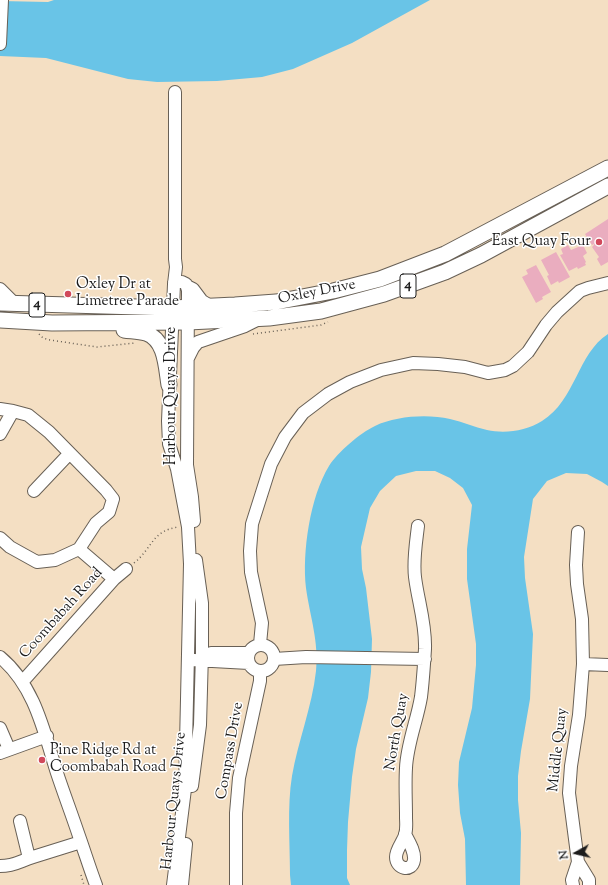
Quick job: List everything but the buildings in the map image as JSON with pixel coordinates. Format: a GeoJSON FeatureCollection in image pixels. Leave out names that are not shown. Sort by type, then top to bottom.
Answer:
{"type":"FeatureCollection","features":[{"type":"Feature","properties":{"kind":"main road","name":"Oxley Drive"},"geometry":{"type":"LineString","coordinates":[[0,320],[52,323],[180,315],[212,307],[276,302],[353,287],[409,269],[446,254],[608,168]]}},
{"type":"Feature","properties":{"kind":"main road","name":"Oxley Drive"},"geometry":{"type":"LineString","coordinates":[[0,303],[257,319],[291,316],[321,311],[371,299],[414,284],[467,262],[608,186]]}},
{"type":"Feature","properties":{"kind":"main road"},"geometry":{"type":"LineString","coordinates":[[52,323],[141,332],[151,335],[161,346],[169,385]]}},
{"type":"Feature","properties":{"kind":"street"},"geometry":{"type":"LineString","coordinates":[[0,44],[2,0]]}},
{"type":"Feature","properties":{"kind":"street","name":"Harbour Quays Drive"},"geometry":{"type":"LineString","coordinates":[[175,92],[176,267],[174,282],[188,359],[187,465],[192,497],[196,561],[202,603],[200,724],[192,783],[182,885]]}},
{"type":"Feature","properties":{"kind":"street"},"geometry":{"type":"LineString","coordinates":[[174,282],[182,282],[186,284],[193,289],[202,301],[212,307]]}},
{"type":"Feature","properties":{"kind":"street"},"geometry":{"type":"LineString","coordinates":[[260,644],[262,623],[251,572],[250,551],[252,524],[270,464],[285,436],[304,413],[328,394],[350,382],[381,370],[413,363],[451,366],[488,373],[505,370],[514,366],[528,352],[550,321],[580,291],[608,283]]}},
{"type":"Feature","properties":{"kind":"street","name":"Harbour Quays Drive"},"geometry":{"type":"LineString","coordinates":[[173,885],[184,790],[190,564],[188,527],[177,469],[170,444],[168,421],[169,385],[180,315],[187,286]]}},
{"type":"Feature","properties":{"kind":"street"},"geometry":{"type":"LineString","coordinates":[[0,289],[15,304]]}},
{"type":"Feature","properties":{"kind":"street"},"geometry":{"type":"LineString","coordinates":[[188,359],[193,348],[198,342],[245,326],[257,319]]}},
{"type":"Feature","properties":{"kind":"street"},"geometry":{"type":"LineString","coordinates":[[0,409],[13,410],[28,415],[49,432],[106,490],[112,499],[109,512],[96,523],[79,549],[55,560],[37,562],[10,547],[0,538]]}},
{"type":"Feature","properties":{"kind":"street"},"geometry":{"type":"LineString","coordinates":[[0,434],[13,410]]}},
{"type":"Feature","properties":{"kind":"street"},"geometry":{"type":"LineString","coordinates":[[34,491],[69,454]]}},
{"type":"Feature","properties":{"kind":"street","name":"North Quay"},"geometry":{"type":"LineString","coordinates":[[405,834],[406,768],[408,751],[421,697],[425,659],[422,610],[415,576],[414,559],[418,526]]}},
{"type":"Feature","properties":{"kind":"street","name":"Middle Quay"},"geometry":{"type":"LineString","coordinates":[[578,532],[576,566],[582,619],[583,664],[579,715],[571,766],[569,792],[578,862],[589,880],[589,885]]}},
{"type":"Feature","properties":{"kind":"street"},"geometry":{"type":"LineString","coordinates":[[79,549],[114,579]]}},
{"type":"Feature","properties":{"kind":"street","name":"Coombabah Road"},"geometry":{"type":"LineString","coordinates":[[22,681],[114,579],[126,569]]}},
{"type":"Feature","properties":{"kind":"street"},"geometry":{"type":"LineString","coordinates":[[202,623],[210,642],[228,657]]}},
{"type":"Feature","properties":{"kind":"street"},"geometry":{"type":"LineString","coordinates":[[260,644],[272,650],[274,659],[269,668],[260,671],[253,668],[248,658],[252,648],[260,644]]}},
{"type":"Feature","properties":{"kind":"street"},"geometry":{"type":"LineString","coordinates":[[188,656],[248,658]]}},
{"type":"Feature","properties":{"kind":"street"},"geometry":{"type":"LineString","coordinates":[[0,657],[11,667],[22,681],[33,701],[47,736],[96,885]]}},
{"type":"Feature","properties":{"kind":"street"},"geometry":{"type":"LineString","coordinates":[[201,679],[214,666],[228,657]]}},
{"type":"Feature","properties":{"kind":"street"},"geometry":{"type":"LineString","coordinates":[[274,659],[306,657],[383,657],[425,659]]}},
{"type":"Feature","properties":{"kind":"street"},"geometry":{"type":"LineString","coordinates":[[583,664],[608,665]]}},
{"type":"Feature","properties":{"kind":"street","name":"Compass Drive"},"geometry":{"type":"LineString","coordinates":[[236,885],[236,813],[239,778],[260,681],[260,671]]}},
{"type":"Feature","properties":{"kind":"street"},"geometry":{"type":"LineString","coordinates":[[0,728],[4,751],[47,736]]}},
{"type":"Feature","properties":{"kind":"street"},"geometry":{"type":"LineString","coordinates":[[20,821],[29,858]]}},
{"type":"Feature","properties":{"kind":"street"},"geometry":{"type":"LineString","coordinates":[[0,866],[21,863],[29,858],[81,842]]}},
{"type":"Feature","properties":{"kind":"street","name":"Middle Quay"},"geometry":{"type":"LineString","coordinates":[[573,885],[572,880],[578,862]]}},
{"type":"Feature","properties":{"kind":"path"},"geometry":{"type":"LineString","coordinates":[[126,569],[137,560],[160,532],[182,526]]}},
{"type":"Feature","properties":{"kind":"water"},"geometry":{"type":"Polygon","coordinates":[[[54,0],[430,0],[352,43],[293,69],[262,77],[217,81],[157,82],[128,79],[46,58],[0,56],[0,1],[48,2],[54,0]]]}},
{"type":"Feature","properties":{"kind":"water"},"geometry":{"type":"Polygon","coordinates":[[[608,334],[608,486],[587,474],[566,473],[547,481],[533,499],[524,557],[525,578],[533,634],[530,699],[518,776],[518,800],[521,833],[520,885],[466,885],[465,839],[460,813],[458,785],[459,762],[472,708],[476,665],[476,644],[467,579],[467,549],[472,505],[463,488],[450,478],[435,471],[416,471],[396,476],[380,491],[370,508],[361,547],[362,569],[366,588],[372,639],[371,672],[368,698],[356,749],[352,777],[347,850],[347,878],[350,885],[291,885],[289,825],[290,788],[314,684],[317,660],[306,588],[305,558],[312,509],[322,479],[329,466],[356,438],[375,426],[392,420],[422,416],[441,417],[487,430],[501,432],[515,431],[536,424],[553,412],[562,401],[570,390],[589,353],[608,334]]]}},
{"type":"Feature","properties":{"kind":"place","name":"East Quay Four"},"geometry":{"type":"Point","coordinates":[599,242]}},
{"type":"Feature","properties":{"kind":"place","name":"Oxley Dr at Limetree Parade"},"geometry":{"type":"Point","coordinates":[68,294]}},
{"type":"Feature","properties":{"kind":"place","name":"Pine Ridge Rd at Coombabah Road"},"geometry":{"type":"Point","coordinates":[42,760]}}]}
